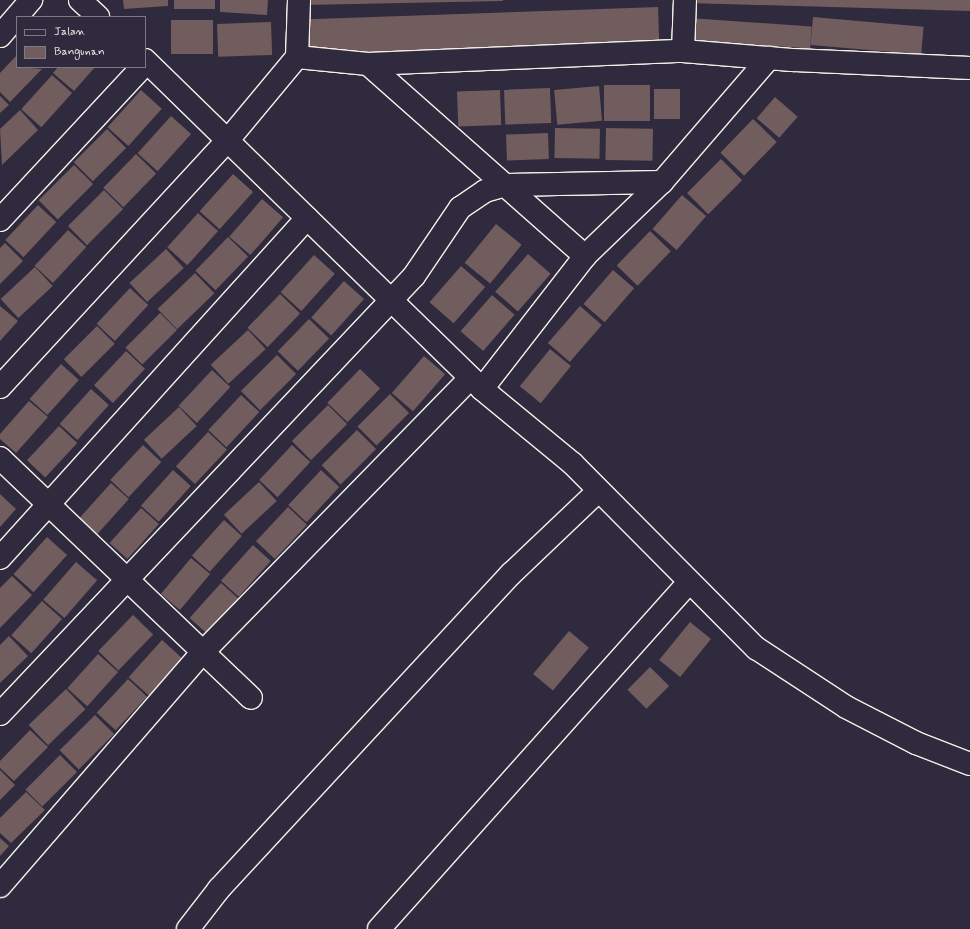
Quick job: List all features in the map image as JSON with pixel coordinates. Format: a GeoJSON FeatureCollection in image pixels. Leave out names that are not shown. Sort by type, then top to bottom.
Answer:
{"type":"FeatureCollection","features":[{"type":"Feature","properties":{"kind":"street"},"geometry":{"type":"LineString","coordinates":[[17,16],[31,0]]}},
{"type":"Feature","properties":{"kind":"street"},"geometry":{"type":"LineString","coordinates":[[80,0],[97,16]]}},
{"type":"Feature","properties":{"kind":"street"},"geometry":{"type":"LineString","coordinates":[[0,387],[228,140],[297,57],[299,0]]}},
{"type":"Feature","properties":{"kind":"street"},"geometry":{"type":"LineString","coordinates":[[683,51],[685,0]]}},
{"type":"Feature","properties":{"kind":"street"},"geometry":{"type":"LineString","coordinates":[[0,36],[16,17]]}},
{"type":"Feature","properties":{"kind":"street"},"geometry":{"type":"LineString","coordinates":[[297,57],[368,64],[683,51],[769,58],[970,68]]}},
{"type":"Feature","properties":{"kind":"street"},"geometry":{"type":"LineString","coordinates":[[0,886],[203,652],[476,383],[585,256],[662,182],[769,58]]}},
{"type":"Feature","properties":{"kind":"street"},"geometry":{"type":"LineString","coordinates":[[146,64],[228,140],[476,383],[573,464],[598,492],[756,648],[846,707],[916,743],[970,764]]}},
{"type":"Feature","properties":{"kind":"street"},"geometry":{"type":"LineString","coordinates":[[368,64],[585,256]]}},
{"type":"Feature","properties":{"kind":"street"},"geometry":{"type":"LineString","coordinates":[[0,220],[140,68]]}},
{"type":"Feature","properties":{"kind":"street"},"geometry":{"type":"LineString","coordinates":[[0,714],[390,300],[426,260],[460,208],[485,191],[506,186],[662,182]]}},
{"type":"Feature","properties":{"kind":"street"},"geometry":{"type":"LineString","coordinates":[[0,558],[51,505],[307,218]]}},
{"type":"Feature","properties":{"kind":"street"},"geometry":{"type":"LineString","coordinates":[[0,458],[51,505],[251,698]]}},
{"type":"Feature","properties":{"kind":"street"},"geometry":{"type":"LineString","coordinates":[[188,929],[219,889],[511,574],[598,492]]}},
{"type":"Feature","properties":{"kind":"street"},"geometry":{"type":"LineString","coordinates":[[379,929],[689,582]]}},
{"type":"Feature","properties":{"kind":"building"},"geometry":{"type":"Polygon","coordinates":[[[123,0],[168,0],[168,6],[124,9],[123,0]]]}},
{"type":"Feature","properties":{"kind":"building"},"geometry":{"type":"Polygon","coordinates":[[[174,0],[215,0],[215,9],[174,9],[174,0]]]}},
{"type":"Feature","properties":{"kind":"building"},"geometry":{"type":"Polygon","coordinates":[[[220,0],[268,0],[267,15],[220,12],[220,0]]]}},
{"type":"Feature","properties":{"kind":"building"},"geometry":{"type":"Polygon","coordinates":[[[305,0],[503,0],[503,1],[305,5],[305,0]]]}},
{"type":"Feature","properties":{"kind":"building"},"geometry":{"type":"Polygon","coordinates":[[[687,0],[970,0],[970,11],[687,3],[687,0]]]}},
{"type":"Feature","properties":{"kind":"building"},"geometry":{"type":"Polygon","coordinates":[[[658,7],[659,43],[309,55],[308,19],[658,7]]]}},
{"type":"Feature","properties":{"kind":"building"},"geometry":{"type":"Polygon","coordinates":[[[813,17],[924,27],[921,55],[811,45],[813,17]]]}},
{"type":"Feature","properties":{"kind":"building"},"geometry":{"type":"Polygon","coordinates":[[[689,18],[812,27],[810,49],[687,40],[689,18]]]}},
{"type":"Feature","properties":{"kind":"building"},"geometry":{"type":"Polygon","coordinates":[[[171,20],[213,20],[213,54],[171,54],[171,20]]]}},
{"type":"Feature","properties":{"kind":"building"},"geometry":{"type":"Polygon","coordinates":[[[271,22],[272,55],[218,57],[217,24],[271,22]]]}},
{"type":"Feature","properties":{"kind":"building"},"geometry":{"type":"Polygon","coordinates":[[[16,56],[16,68],[42,69],[10,102],[0,92],[0,73],[16,56]]]}},
{"type":"Feature","properties":{"kind":"building"},"geometry":{"type":"Polygon","coordinates":[[[57,68],[94,68],[74,91],[53,73],[57,68]]]}},
{"type":"Feature","properties":{"kind":"building"},"geometry":{"type":"Polygon","coordinates":[[[52,75],[72,93],[41,127],[21,109],[52,75]]]}},
{"type":"Feature","properties":{"kind":"building"},"geometry":{"type":"Polygon","coordinates":[[[604,85],[650,85],[650,121],[604,121],[604,85]]]}},
{"type":"Feature","properties":{"kind":"building"},"geometry":{"type":"Polygon","coordinates":[[[599,86],[602,121],[557,125],[554,90],[599,86]]]}},
{"type":"Feature","properties":{"kind":"building"},"geometry":{"type":"Polygon","coordinates":[[[550,88],[551,123],[505,125],[504,90],[550,88]]]}},
{"type":"Feature","properties":{"kind":"building"},"geometry":{"type":"Polygon","coordinates":[[[654,89],[680,89],[680,119],[654,119],[654,89]]]}},
{"type":"Feature","properties":{"kind":"building"},"geometry":{"type":"Polygon","coordinates":[[[141,90],[162,109],[128,146],[108,127],[141,90]]]}},
{"type":"Feature","properties":{"kind":"building"},"geometry":{"type":"Polygon","coordinates":[[[500,90],[501,125],[458,126],[457,92],[500,90]]]}},
{"type":"Feature","properties":{"kind":"building"},"geometry":{"type":"Polygon","coordinates":[[[0,96],[9,105],[0,113],[0,96]]]}},
{"type":"Feature","properties":{"kind":"building"},"geometry":{"type":"Polygon","coordinates":[[[775,97],[798,117],[779,138],[757,118],[775,97]]]}},
{"type":"Feature","properties":{"kind":"building"},"geometry":{"type":"Polygon","coordinates":[[[20,110],[38,130],[2,165],[0,129],[20,110]]]}},
{"type":"Feature","properties":{"kind":"building"},"geometry":{"type":"Polygon","coordinates":[[[171,116],[191,134],[158,171],[138,153],[171,116]]]}},
{"type":"Feature","properties":{"kind":"building"},"geometry":{"type":"Polygon","coordinates":[[[753,119],[777,142],[744,176],[720,153],[753,119]]]}},
{"type":"Feature","properties":{"kind":"building"},"geometry":{"type":"Polygon","coordinates":[[[555,128],[600,129],[599,159],[554,158],[555,128]]]}},
{"type":"Feature","properties":{"kind":"building"},"geometry":{"type":"Polygon","coordinates":[[[606,128],[653,129],[652,161],[605,160],[606,128]]]}},
{"type":"Feature","properties":{"kind":"building"},"geometry":{"type":"Polygon","coordinates":[[[107,129],[126,148],[93,181],[74,162],[107,129]]]}},
{"type":"Feature","properties":{"kind":"building"},"geometry":{"type":"Polygon","coordinates":[[[548,133],[549,159],[507,160],[506,134],[548,133]]]}},
{"type":"Feature","properties":{"kind":"building"},"geometry":{"type":"Polygon","coordinates":[[[136,154],[156,173],[123,207],[103,188],[136,154]]]}},
{"type":"Feature","properties":{"kind":"building"},"geometry":{"type":"Polygon","coordinates":[[[721,159],[742,180],[708,214],[687,193],[721,159]]]}},
{"type":"Feature","properties":{"kind":"building"},"geometry":{"type":"Polygon","coordinates":[[[74,165],[93,184],[58,219],[39,200],[74,165]]]}},
{"type":"Feature","properties":{"kind":"building"},"geometry":{"type":"Polygon","coordinates":[[[233,174],[253,192],[220,229],[200,211],[233,174]]]}},
{"type":"Feature","properties":{"kind":"building"},"geometry":{"type":"Polygon","coordinates":[[[104,190],[123,209],[87,245],[68,226],[104,190]]]}},
{"type":"Feature","properties":{"kind":"building"},"geometry":{"type":"Polygon","coordinates":[[[682,195],[706,216],[677,250],[652,229],[682,195]]]}},
{"type":"Feature","properties":{"kind":"building"},"geometry":{"type":"Polygon","coordinates":[[[262,199],[283,217],[250,255],[229,237],[262,199]]]}},
{"type":"Feature","properties":{"kind":"building"},"geometry":{"type":"Polygon","coordinates":[[[38,205],[56,222],[24,257],[5,240],[38,205]]]}},
{"type":"Feature","properties":{"kind":"building"},"geometry":{"type":"Polygon","coordinates":[[[198,213],[218,231],[187,265],[167,247],[198,213]]]}},
{"type":"Feature","properties":{"kind":"building"},"geometry":{"type":"Polygon","coordinates":[[[496,224],[522,245],[490,284],[465,263],[496,224]]]}},
{"type":"Feature","properties":{"kind":"building"},"geometry":{"type":"Polygon","coordinates":[[[68,230],[86,247],[53,283],[35,266],[68,230]]]}},
{"type":"Feature","properties":{"kind":"building"},"geometry":{"type":"Polygon","coordinates":[[[650,231],[671,251],[638,286],[617,266],[650,231]]]}},
{"type":"Feature","properties":{"kind":"building"},"geometry":{"type":"Polygon","coordinates":[[[228,237],[248,256],[215,290],[195,271],[228,237]]]}},
{"type":"Feature","properties":{"kind":"building"},"geometry":{"type":"Polygon","coordinates":[[[5,243],[23,261],[0,284],[0,248],[5,243]]]}},
{"type":"Feature","properties":{"kind":"building"},"geometry":{"type":"Polygon","coordinates":[[[166,249],[184,268],[147,302],[129,283],[166,249]]]}},
{"type":"Feature","properties":{"kind":"building"},"geometry":{"type":"Polygon","coordinates":[[[528,254],[551,274],[518,311],[495,292],[528,254]]]}},
{"type":"Feature","properties":{"kind":"building"},"geometry":{"type":"Polygon","coordinates":[[[314,255],[335,274],[301,311],[281,292],[314,255]]]}},
{"type":"Feature","properties":{"kind":"building"},"geometry":{"type":"Polygon","coordinates":[[[461,266],[485,287],[454,323],[430,302],[461,266]]]}},
{"type":"Feature","properties":{"kind":"building"},"geometry":{"type":"Polygon","coordinates":[[[35,267],[53,286],[18,318],[1,299],[35,267]]]}},
{"type":"Feature","properties":{"kind":"building"},"geometry":{"type":"Polygon","coordinates":[[[613,270],[634,288],[605,322],[583,304],[613,270]]]}},
{"type":"Feature","properties":{"kind":"building"},"geometry":{"type":"Polygon","coordinates":[[[195,273],[214,293],[177,329],[158,309],[195,273]]]}},
{"type":"Feature","properties":{"kind":"building"},"geometry":{"type":"Polygon","coordinates":[[[344,281],[364,299],[331,335],[311,317],[344,281]]]}},
{"type":"Feature","properties":{"kind":"building"},"geometry":{"type":"Polygon","coordinates":[[[130,288],[148,305],[115,341],[97,324],[130,288]]]}},
{"type":"Feature","properties":{"kind":"building"},"geometry":{"type":"Polygon","coordinates":[[[280,294],[300,313],[267,347],[247,328],[280,294]]]}},
{"type":"Feature","properties":{"kind":"building"},"geometry":{"type":"Polygon","coordinates":[[[492,295],[515,315],[483,351],[461,331],[492,295]]]}},
{"type":"Feature","properties":{"kind":"building"},"geometry":{"type":"Polygon","coordinates":[[[0,306],[18,321],[0,341],[0,306]]]}},
{"type":"Feature","properties":{"kind":"building"},"geometry":{"type":"Polygon","coordinates":[[[580,306],[602,325],[570,362],[548,343],[580,306]]]}},
{"type":"Feature","properties":{"kind":"building"},"geometry":{"type":"Polygon","coordinates":[[[160,313],[177,330],[142,365],[125,348],[160,313]]]}},
{"type":"Feature","properties":{"kind":"building"},"geometry":{"type":"Polygon","coordinates":[[[309,319],[329,338],[298,371],[278,351],[309,319]]]}},
{"type":"Feature","properties":{"kind":"building"},"geometry":{"type":"Polygon","coordinates":[[[97,326],[115,344],[81,377],[64,359],[97,326]]]}},
{"type":"Feature","properties":{"kind":"building"},"geometry":{"type":"Polygon","coordinates":[[[248,330],[266,349],[228,384],[211,365],[248,330]]]}},
{"type":"Feature","properties":{"kind":"building"},"geometry":{"type":"Polygon","coordinates":[[[550,349],[571,366],[541,403],[520,386],[550,349]]]}},
{"type":"Feature","properties":{"kind":"building"},"geometry":{"type":"Polygon","coordinates":[[[126,351],[145,369],[113,403],[94,385],[126,351]]]}},
{"type":"Feature","properties":{"kind":"building"},"geometry":{"type":"Polygon","coordinates":[[[277,355],[296,374],[260,410],[241,391],[277,355]]]}},
{"type":"Feature","properties":{"kind":"building"},"geometry":{"type":"Polygon","coordinates":[[[424,356],[445,374],[413,411],[392,393],[424,356]]]}},
{"type":"Feature","properties":{"kind":"building"},"geometry":{"type":"Polygon","coordinates":[[[61,364],[79,380],[47,415],[30,399],[61,364]]]}},
{"type":"Feature","properties":{"kind":"building"},"geometry":{"type":"Polygon","coordinates":[[[360,369],[380,388],[347,422],[327,403],[360,369]]]}},
{"type":"Feature","properties":{"kind":"building"},"geometry":{"type":"Polygon","coordinates":[[[212,370],[230,387],[197,423],[179,406],[212,370]]]}},
{"type":"Feature","properties":{"kind":"building"},"geometry":{"type":"Polygon","coordinates":[[[91,389],[109,405],[77,440],[60,424],[91,389]]]}},
{"type":"Feature","properties":{"kind":"building"},"geometry":{"type":"Polygon","coordinates":[[[390,394],[409,413],[377,446],[357,427],[390,394]]]}},
{"type":"Feature","properties":{"kind":"building"},"geometry":{"type":"Polygon","coordinates":[[[241,395],[259,412],[227,447],[208,430],[241,395]]]}},
{"type":"Feature","properties":{"kind":"building"},"geometry":{"type":"Polygon","coordinates":[[[29,401],[48,417],[16,453],[0,439],[0,434],[29,401]]]}},
{"type":"Feature","properties":{"kind":"building"},"geometry":{"type":"Polygon","coordinates":[[[328,405],[347,424],[311,460],[292,441],[328,405]]]}},
{"type":"Feature","properties":{"kind":"building"},"geometry":{"type":"Polygon","coordinates":[[[179,407],[197,426],[162,459],[144,440],[179,407]]]}},
{"type":"Feature","properties":{"kind":"building"},"geometry":{"type":"Polygon","coordinates":[[[59,426],[77,443],[45,477],[27,460],[59,426]]]}},
{"type":"Feature","properties":{"kind":"building"},"geometry":{"type":"Polygon","coordinates":[[[357,430],[376,449],[341,484],[322,465],[357,430]]]}},
{"type":"Feature","properties":{"kind":"building"},"geometry":{"type":"Polygon","coordinates":[[[208,432],[227,450],[195,484],[176,466],[208,432]]]}},
{"type":"Feature","properties":{"kind":"building"},"geometry":{"type":"Polygon","coordinates":[[[143,445],[161,462],[129,497],[110,480],[143,445]]]}},
{"type":"Feature","properties":{"kind":"building"},"geometry":{"type":"Polygon","coordinates":[[[292,445],[310,462],[278,497],[259,480],[292,445]]]}},
{"type":"Feature","properties":{"kind":"building"},"geometry":{"type":"Polygon","coordinates":[[[173,470],[191,486],[159,522],[141,506],[173,470]]]}},
{"type":"Feature","properties":{"kind":"building"},"geometry":{"type":"Polygon","coordinates":[[[321,470],[339,487],[307,522],[288,505],[321,470]]]}},
{"type":"Feature","properties":{"kind":"building"},"geometry":{"type":"Polygon","coordinates":[[[259,482],[277,501],[242,534],[224,515],[259,482]]]}},
{"type":"Feature","properties":{"kind":"building"},"geometry":{"type":"Polygon","coordinates":[[[111,483],[129,499],[97,534],[80,518],[111,483]]]}},
{"type":"Feature","properties":{"kind":"building"},"geometry":{"type":"Polygon","coordinates":[[[0,494],[16,509],[0,527],[0,494]]]}},
{"type":"Feature","properties":{"kind":"building"},"geometry":{"type":"Polygon","coordinates":[[[288,507],[307,525],[275,559],[256,541],[288,507]]]}},
{"type":"Feature","properties":{"kind":"building"},"geometry":{"type":"Polygon","coordinates":[[[141,508],[159,524],[127,559],[110,543],[141,508]]]}},
{"type":"Feature","properties":{"kind":"building"},"geometry":{"type":"Polygon","coordinates":[[[224,520],[242,536],[210,572],[192,556],[224,520]]]}},
{"type":"Feature","properties":{"kind":"building"},"geometry":{"type":"Polygon","coordinates":[[[47,537],[67,555],[34,592],[14,574],[47,537]]]}},
{"type":"Feature","properties":{"kind":"building"},"geometry":{"type":"Polygon","coordinates":[[[253,545],[271,561],[239,597],[221,581],[253,545]]]}},
{"type":"Feature","properties":{"kind":"building"},"geometry":{"type":"Polygon","coordinates":[[[191,558],[210,574],[180,610],[161,594],[191,558]]]}},
{"type":"Feature","properties":{"kind":"building"},"geometry":{"type":"Polygon","coordinates":[[[76,562],[97,580],[64,618],[43,600],[76,562]]]}},
{"type":"Feature","properties":{"kind":"building"},"geometry":{"type":"Polygon","coordinates":[[[12,576],[32,595],[0,628],[0,588],[12,576]]]}},
{"type":"Feature","properties":{"kind":"building"},"geometry":{"type":"Polygon","coordinates":[[[221,583],[239,599],[207,634],[190,618],[221,583]]]}},
{"type":"Feature","properties":{"kind":"building"},"geometry":{"type":"Polygon","coordinates":[[[42,601],[62,619],[31,653],[11,635],[42,601]]]}},
{"type":"Feature","properties":{"kind":"building"},"geometry":{"type":"Polygon","coordinates":[[[133,615],[153,634],[118,670],[98,651],[133,615]]]}},
{"type":"Feature","properties":{"kind":"building"},"geometry":{"type":"Polygon","coordinates":[[[690,622],[711,639],[680,677],[659,660],[690,622]]]}},
{"type":"Feature","properties":{"kind":"building"},"geometry":{"type":"Polygon","coordinates":[[[569,631],[589,648],[553,691],[533,674],[569,631]]]}},
{"type":"Feature","properties":{"kind":"building"},"geometry":{"type":"Polygon","coordinates":[[[9,636],[28,656],[0,683],[0,645],[9,636]]]}},
{"type":"Feature","properties":{"kind":"building"},"geometry":{"type":"Polygon","coordinates":[[[162,640],[183,659],[149,696],[129,677],[162,640]]]}},
{"type":"Feature","properties":{"kind":"building"},"geometry":{"type":"Polygon","coordinates":[[[98,654],[118,672],[87,706],[67,688],[98,654]]]}},
{"type":"Feature","properties":{"kind":"building"},"geometry":{"type":"Polygon","coordinates":[[[650,667],[669,686],[646,709],[627,690],[650,667]]]}},
{"type":"Feature","properties":{"kind":"building"},"geometry":{"type":"Polygon","coordinates":[[[128,679],[147,697],[116,730],[97,713],[128,679]]]}},
{"type":"Feature","properties":{"kind":"building"},"geometry":{"type":"Polygon","coordinates":[[[66,689],[85,709],[48,745],[29,725],[66,689]]]}},
{"type":"Feature","properties":{"kind":"building"},"geometry":{"type":"Polygon","coordinates":[[[95,715],[114,734],[79,769],[60,750],[95,715]]]}},
{"type":"Feature","properties":{"kind":"building"},"geometry":{"type":"Polygon","coordinates":[[[30,730],[48,747],[14,781],[0,768],[0,761],[30,730]]]}},
{"type":"Feature","properties":{"kind":"building"},"geometry":{"type":"Polygon","coordinates":[[[60,755],[77,772],[42,807],[25,790],[60,755]]]}},
{"type":"Feature","properties":{"kind":"building"},"geometry":{"type":"Polygon","coordinates":[[[0,770],[15,785],[0,800],[0,770]]]}},
{"type":"Feature","properties":{"kind":"building"},"geometry":{"type":"Polygon","coordinates":[[[26,792],[45,810],[11,843],[0,833],[0,818],[26,792]]]}},
{"type":"Feature","properties":{"kind":"building"},"geometry":{"type":"Polygon","coordinates":[[[0,838],[9,846],[0,856],[0,838]]]}}]}
